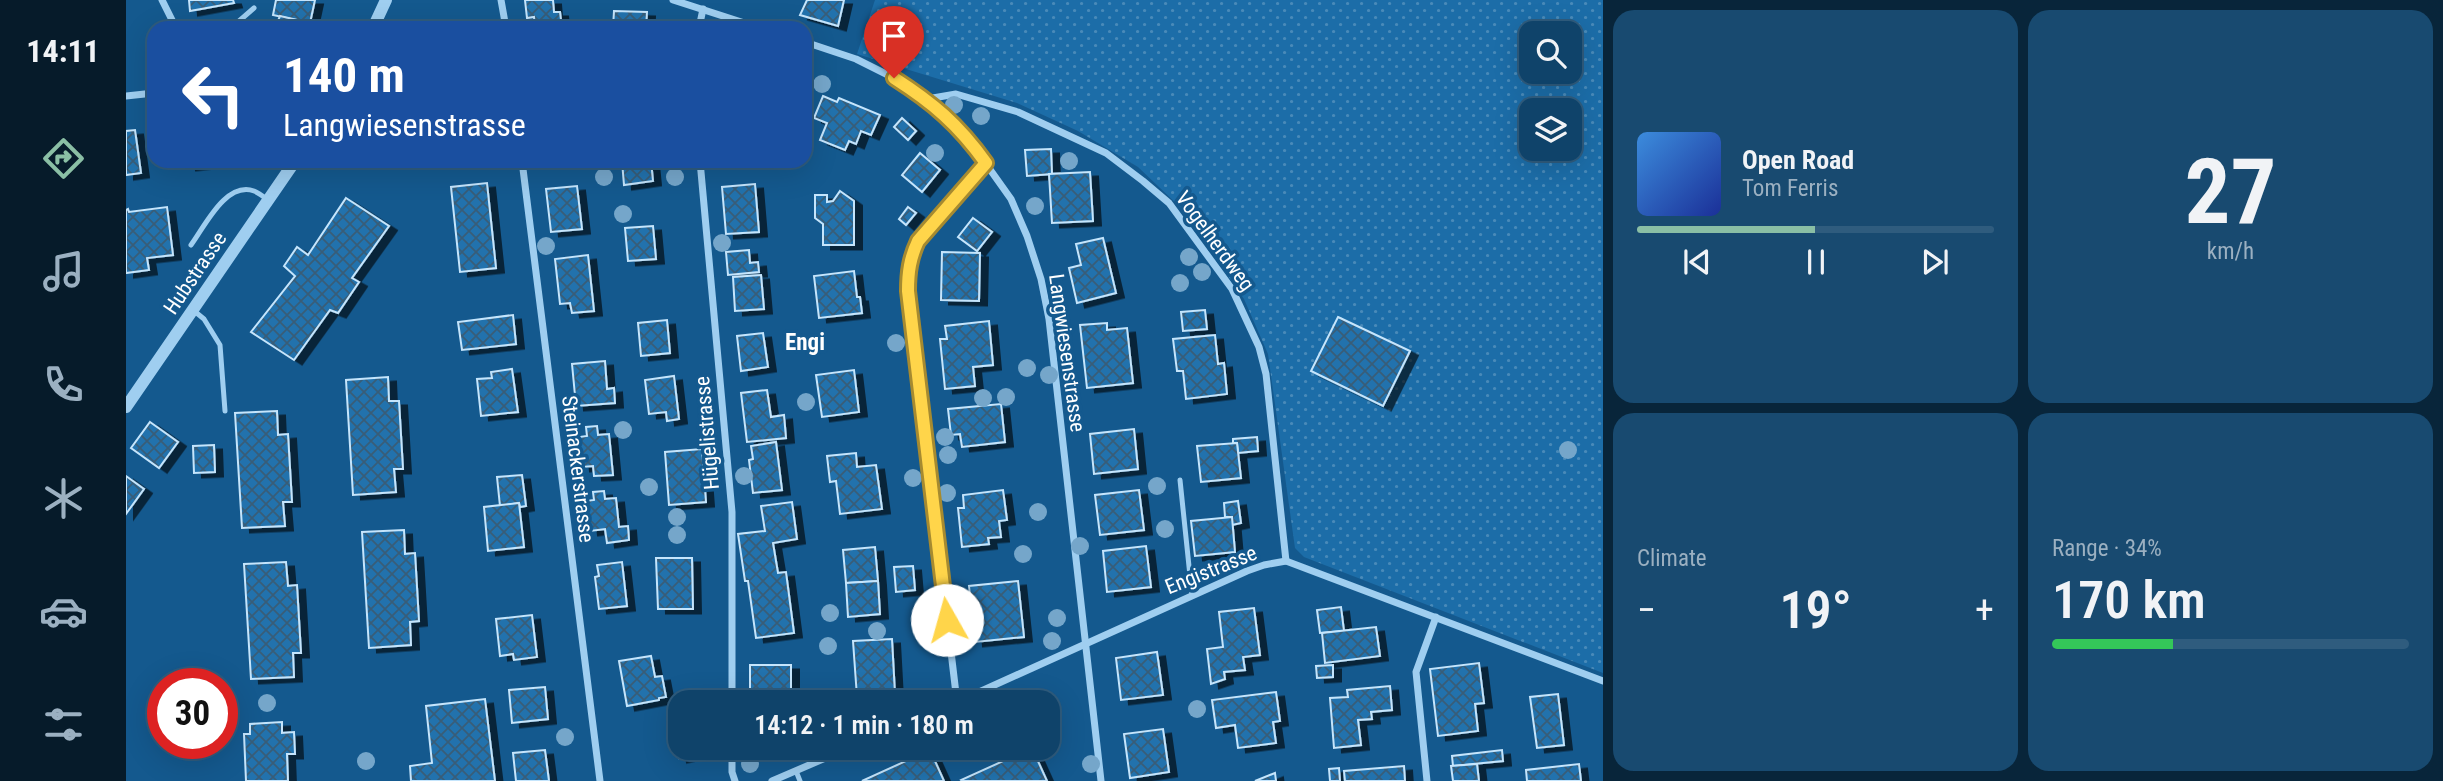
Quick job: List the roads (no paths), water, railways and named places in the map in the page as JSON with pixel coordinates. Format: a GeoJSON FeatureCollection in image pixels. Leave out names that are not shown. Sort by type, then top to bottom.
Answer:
{"type":"FeatureCollection","features":[{"type":"Feature","properties":{"kind":"street"},"geometry":{"type":"LineString","coordinates":[[162,0],[172,21]]}},
{"type":"Feature","properties":{"kind":"street"},"geometry":{"type":"LineString","coordinates":[[376,21],[386,0]]}},
{"type":"Feature","properties":{"kind":"street"},"geometry":{"type":"LineString","coordinates":[[501,0],[505,21]]}},
{"type":"Feature","properties":{"kind":"street"},"geometry":{"type":"LineString","coordinates":[[673,0],[739,21]]}},
{"type":"Feature","properties":{"kind":"street"},"geometry":{"type":"LineString","coordinates":[[700,21],[703,9]]}},
{"type":"Feature","properties":{"kind":"street","name":"Langwiesenstrasse"},"geometry":{"type":"LineString","coordinates":[[812,45],[856,59],[927,99],[964,133],[1012,198],[1027,236],[1046,305],[1101,781]]}},
{"type":"Feature","properties":{"kind":"street"},"geometry":{"type":"LineString","coordinates":[[126,96],[147,94]]}},
{"type":"Feature","properties":{"kind":"street","name":"Vogelherdweg"},"geometry":{"type":"LineString","coordinates":[[927,99],[956,94],[1018,112],[1106,153],[1169,203],[1232,289],[1259,347],[1266,374],[1286,561]]}},
{"type":"Feature","properties":{"kind":"street"},"geometry":{"type":"LineString","coordinates":[[956,690],[909,305],[908,273],[911,256],[918,241],[986,163]]}},
{"type":"Feature","properties":{"kind":"street","name":"Hubstrasse"},"geometry":{"type":"LineString","coordinates":[[126,407],[290,168]]}},
{"type":"Feature","properties":{"kind":"street","name":"Steinackerstrasse"},"geometry":{"type":"LineString","coordinates":[[523,168],[600,781]]}},
{"type":"Feature","properties":{"kind":"street","name":"Hügelistrasse"},"geometry":{"type":"LineString","coordinates":[[701,168],[732,512],[732,690]]}},
{"type":"Feature","properties":{"kind":"street","name":"Engistrasse"},"geometry":{"type":"LineString","coordinates":[[983,690],[1247,571],[1286,561],[1603,681]]}},
{"type":"Feature","properties":{"kind":"street"},"geometry":{"type":"LineString","coordinates":[[1427,781],[1416,672],[1436,617]]}},
{"type":"Feature","properties":{"kind":"street"},"geometry":{"type":"LineString","coordinates":[[732,760],[735,781]]}},
{"type":"Feature","properties":{"kind":"street"},"geometry":{"type":"LineString","coordinates":[[772,781],[821,760]]}},
{"type":"Feature","properties":{"kind":"lane"},"geometry":{"type":"LineString","coordinates":[[239,21],[254,8]]}},
{"type":"Feature","properties":{"kind":"lane"},"geometry":{"type":"LineString","coordinates":[[191,245],[233,191],[255,191],[268,200]]}},
{"type":"Feature","properties":{"kind":"lane"},"geometry":{"type":"LineString","coordinates":[[193,310],[204,319],[220,345],[225,411]]}},
{"type":"Feature","properties":{"kind":"lane"},"geometry":{"type":"LineString","coordinates":[[1180,480],[1192,595]]}},
{"type":"Feature","properties":{"kind":"lane"},"geometry":{"type":"LineString","coordinates":[[796,771],[800,781]]}},
{"type":"Feature","properties":{"kind":"district","name":"Engi"},"geometry":{"type":"Point","coordinates":[805,342]}}]}
